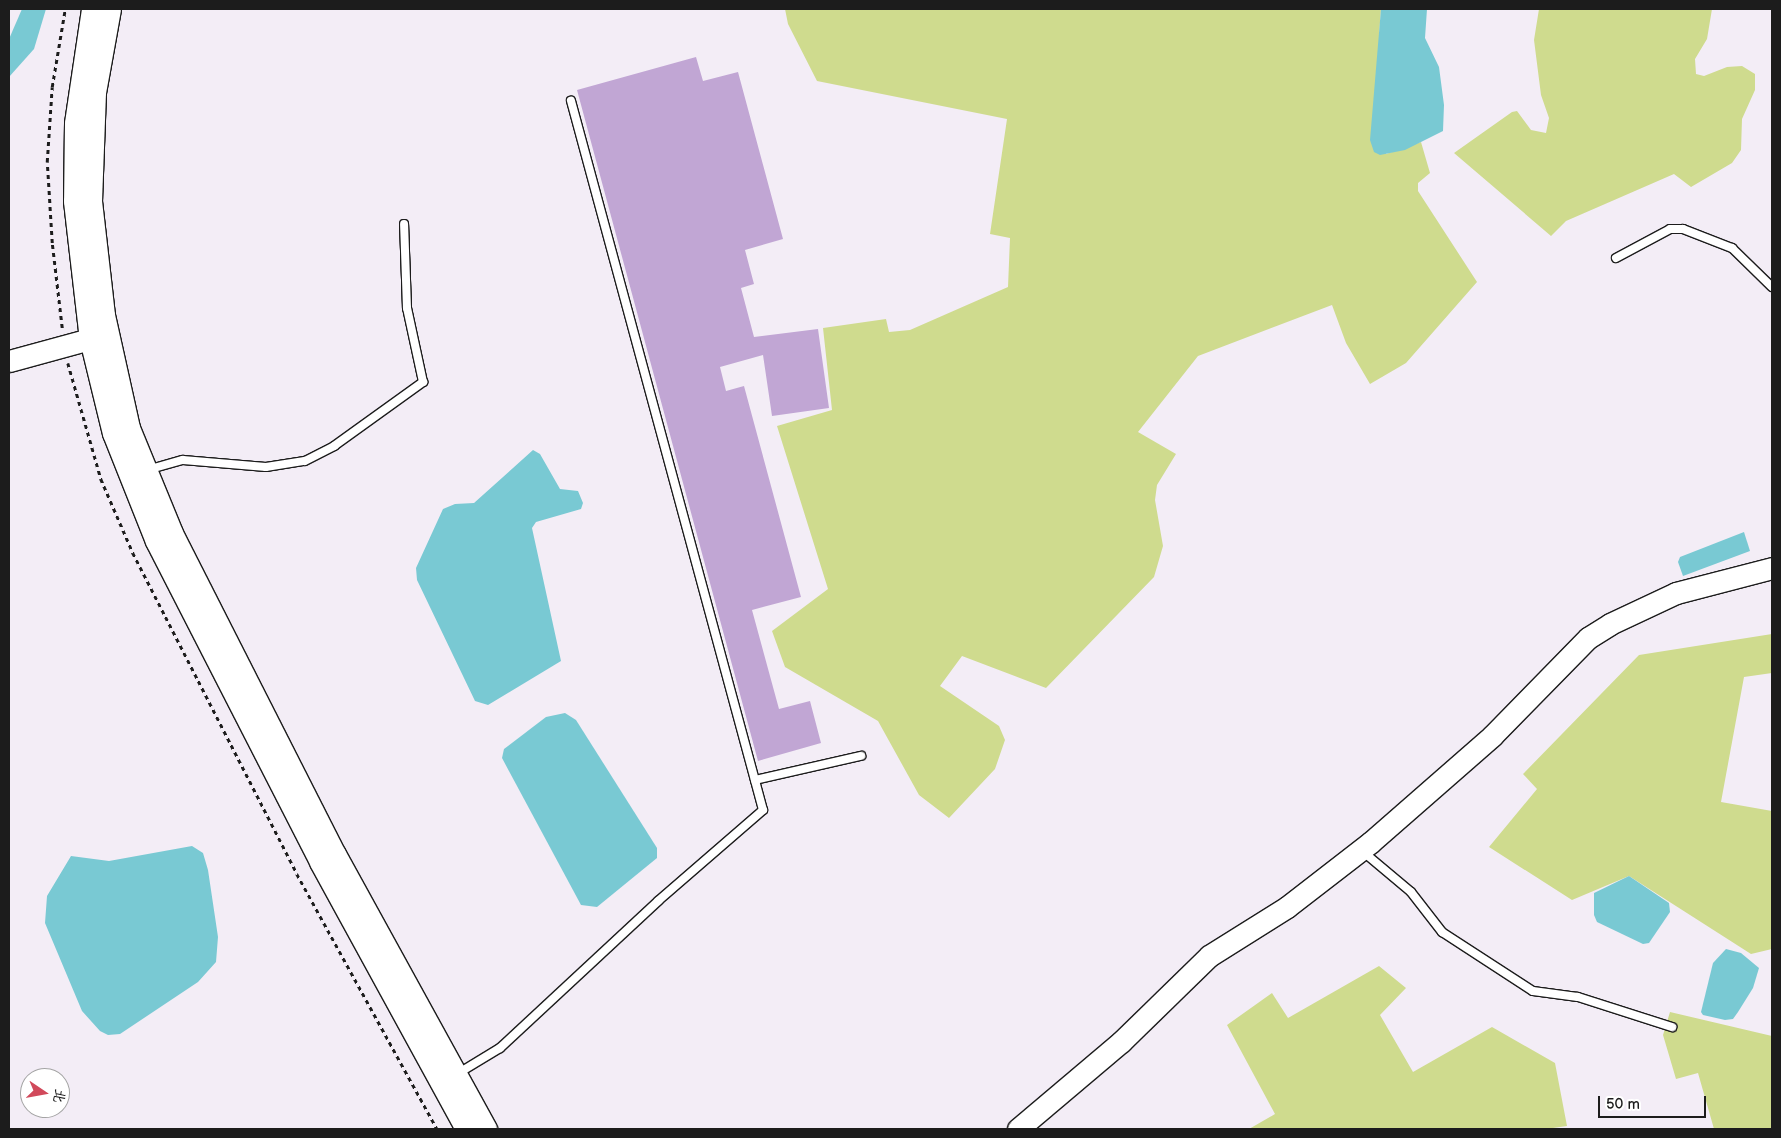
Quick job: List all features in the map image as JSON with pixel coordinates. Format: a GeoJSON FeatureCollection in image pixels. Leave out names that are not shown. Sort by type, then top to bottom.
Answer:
{"type":"FeatureCollection","features":[{"type":"Feature","properties":{"kind":"main road"},"geometry":{"type":"LineString","coordinates":[[92,9],[78,90],[73,162],[77,240],[90,339],[113,433],[156,541],[320,862],[466,1129]]}},
{"type":"Feature","properties":{"kind":"main road"},"geometry":{"type":"LineString","coordinates":[[110,9],[99,60],[92,124],[94,229],[110,353],[129,428],[172,533],[335,854],[486,1129]]}},
{"type":"Feature","properties":{"kind":"main road"},"geometry":{"type":"LineString","coordinates":[[9,361],[90,339]]}},
{"type":"Feature","properties":{"kind":"main road"},"geometry":{"type":"LineString","coordinates":[[1018,1129],[1121,1042],[1209,956],[1287,907],[1361,850],[1492,736],[1588,638],[1614,622],[1676,593],[1772,568]]}},
{"type":"Feature","properties":{"kind":"lane"},"geometry":{"type":"LineString","coordinates":[[456,1075],[500,1048],[658,901],[763,810],[571,101]]}},
{"type":"Feature","properties":{"kind":"lane"},"geometry":{"type":"LineString","coordinates":[[145,471],[183,460],[266,467],[305,461],[334,446],[423,382],[407,308],[404,224]]}},
{"type":"Feature","properties":{"kind":"lane"},"geometry":{"type":"LineString","coordinates":[[1616,258],[1670,229],[1683,230],[1732,248],[1772,287]]}},
{"type":"Feature","properties":{"kind":"lane"},"geometry":{"type":"LineString","coordinates":[[755,780],[861,756]]}},
{"type":"Feature","properties":{"kind":"lane"},"geometry":{"type":"LineString","coordinates":[[1361,850],[1411,892],[1442,932],[1533,991],[1578,997],[1672,1027]]}},
{"type":"Feature","properties":{"kind":"green space"},"geometry":{"type":"Polygon","coordinates":[[[785,9],[1381,9],[1379,36],[1386,154],[1421,142],[1430,173],[1418,183],[1418,191],[1477,282],[1406,363],[1370,384],[1346,343],[1332,305],[1198,356],[1138,432],[1176,454],[1157,485],[1155,500],[1163,546],[1154,577],[1046,688],[962,656],[940,686],[999,726],[1005,740],[995,769],[949,818],[919,795],[878,721],[785,667],[772,631],[828,589],[777,426],[832,410],[823,328],[886,319],[889,332],[910,330],[1008,287],[1010,238],[990,234],[1007,119],[817,81],[788,24],[785,9]]]}},
{"type":"Feature","properties":{"kind":"green space"},"geometry":{"type":"Polygon","coordinates":[[[1539,9],[1712,9],[1707,39],[1695,59],[1696,74],[1704,76],[1727,67],[1742,66],[1755,74],[1755,90],[1742,119],[1741,150],[1732,163],[1691,187],[1674,174],[1566,221],[1551,236],[1454,153],[1512,112],[1517,111],[1531,130],[1546,133],[1549,118],[1541,95],[1534,40],[1539,9]]]}},
{"type":"Feature","properties":{"kind":"green space"},"geometry":{"type":"Polygon","coordinates":[[[1772,634],[1772,673],[1744,677],[1721,802],[1772,811],[1772,949],[1751,954],[1629,876],[1572,900],[1489,847],[1537,789],[1523,774],[1639,655],[1772,634]]]}},
{"type":"Feature","properties":{"kind":"green space"},"geometry":{"type":"Polygon","coordinates":[[[1379,966],[1406,988],[1380,1015],[1413,1072],[1492,1027],[1555,1063],[1567,1126],[1546,1129],[1249,1129],[1275,1114],[1227,1025],[1272,993],[1288,1018],[1379,966]]]}},
{"type":"Feature","properties":{"kind":"green space"},"geometry":{"type":"Polygon","coordinates":[[[1670,1012],[1772,1036],[1772,1129],[1714,1129],[1698,1073],[1676,1079],[1663,1035],[1670,1012]]]}},
{"type":"Feature","properties":{"kind":"water"},"geometry":{"type":"Polygon","coordinates":[[[22,9],[46,9],[34,49],[9,77],[9,39],[22,9]]]}},
{"type":"Feature","properties":{"kind":"water"},"geometry":{"type":"Polygon","coordinates":[[[1381,9],[1427,9],[1425,38],[1439,67],[1444,105],[1443,131],[1405,150],[1380,155],[1374,152],[1370,140],[1381,9]]]}},
{"type":"Feature","properties":{"kind":"water"},"geometry":{"type":"Polygon","coordinates":[[[533,450],[540,454],[560,489],[578,491],[583,503],[581,509],[536,522],[532,528],[561,661],[488,705],[475,701],[417,580],[416,568],[443,509],[455,504],[474,503],[533,450]]]}},
{"type":"Feature","properties":{"kind":"water"},"geometry":{"type":"Polygon","coordinates":[[[1744,532],[1750,551],[1683,576],[1678,562],[1680,557],[1744,532]]]}},
{"type":"Feature","properties":{"kind":"water"},"geometry":{"type":"Polygon","coordinates":[[[565,713],[576,720],[657,848],[657,858],[597,907],[581,905],[502,758],[504,749],[546,717],[565,713]]]}},
{"type":"Feature","properties":{"kind":"water"},"geometry":{"type":"Polygon","coordinates":[[[192,846],[203,853],[208,870],[218,937],[216,962],[198,982],[120,1034],[108,1035],[100,1031],[82,1011],[45,923],[47,896],[71,856],[109,861],[192,846]]]}},
{"type":"Feature","properties":{"kind":"water"},"geometry":{"type":"Polygon","coordinates":[[[1629,876],[1669,903],[1670,912],[1649,943],[1643,944],[1597,922],[1594,915],[1594,893],[1629,876]]]}},
{"type":"Feature","properties":{"kind":"water"},"geometry":{"type":"Polygon","coordinates":[[[1726,949],[1741,953],[1759,968],[1753,988],[1738,1012],[1733,1019],[1725,1020],[1703,1015],[1701,1012],[1713,963],[1726,949]]]}},
{"type":"Feature","properties":{"kind":"building"},"geometry":{"type":"Polygon","coordinates":[[[696,57],[703,81],[738,72],[783,239],[745,250],[754,284],[741,288],[754,337],[818,329],[829,408],[772,416],[763,355],[720,367],[726,391],[744,386],[801,597],[752,610],[779,709],[810,701],[821,743],[758,761],[577,90],[696,57]]]}}]}
